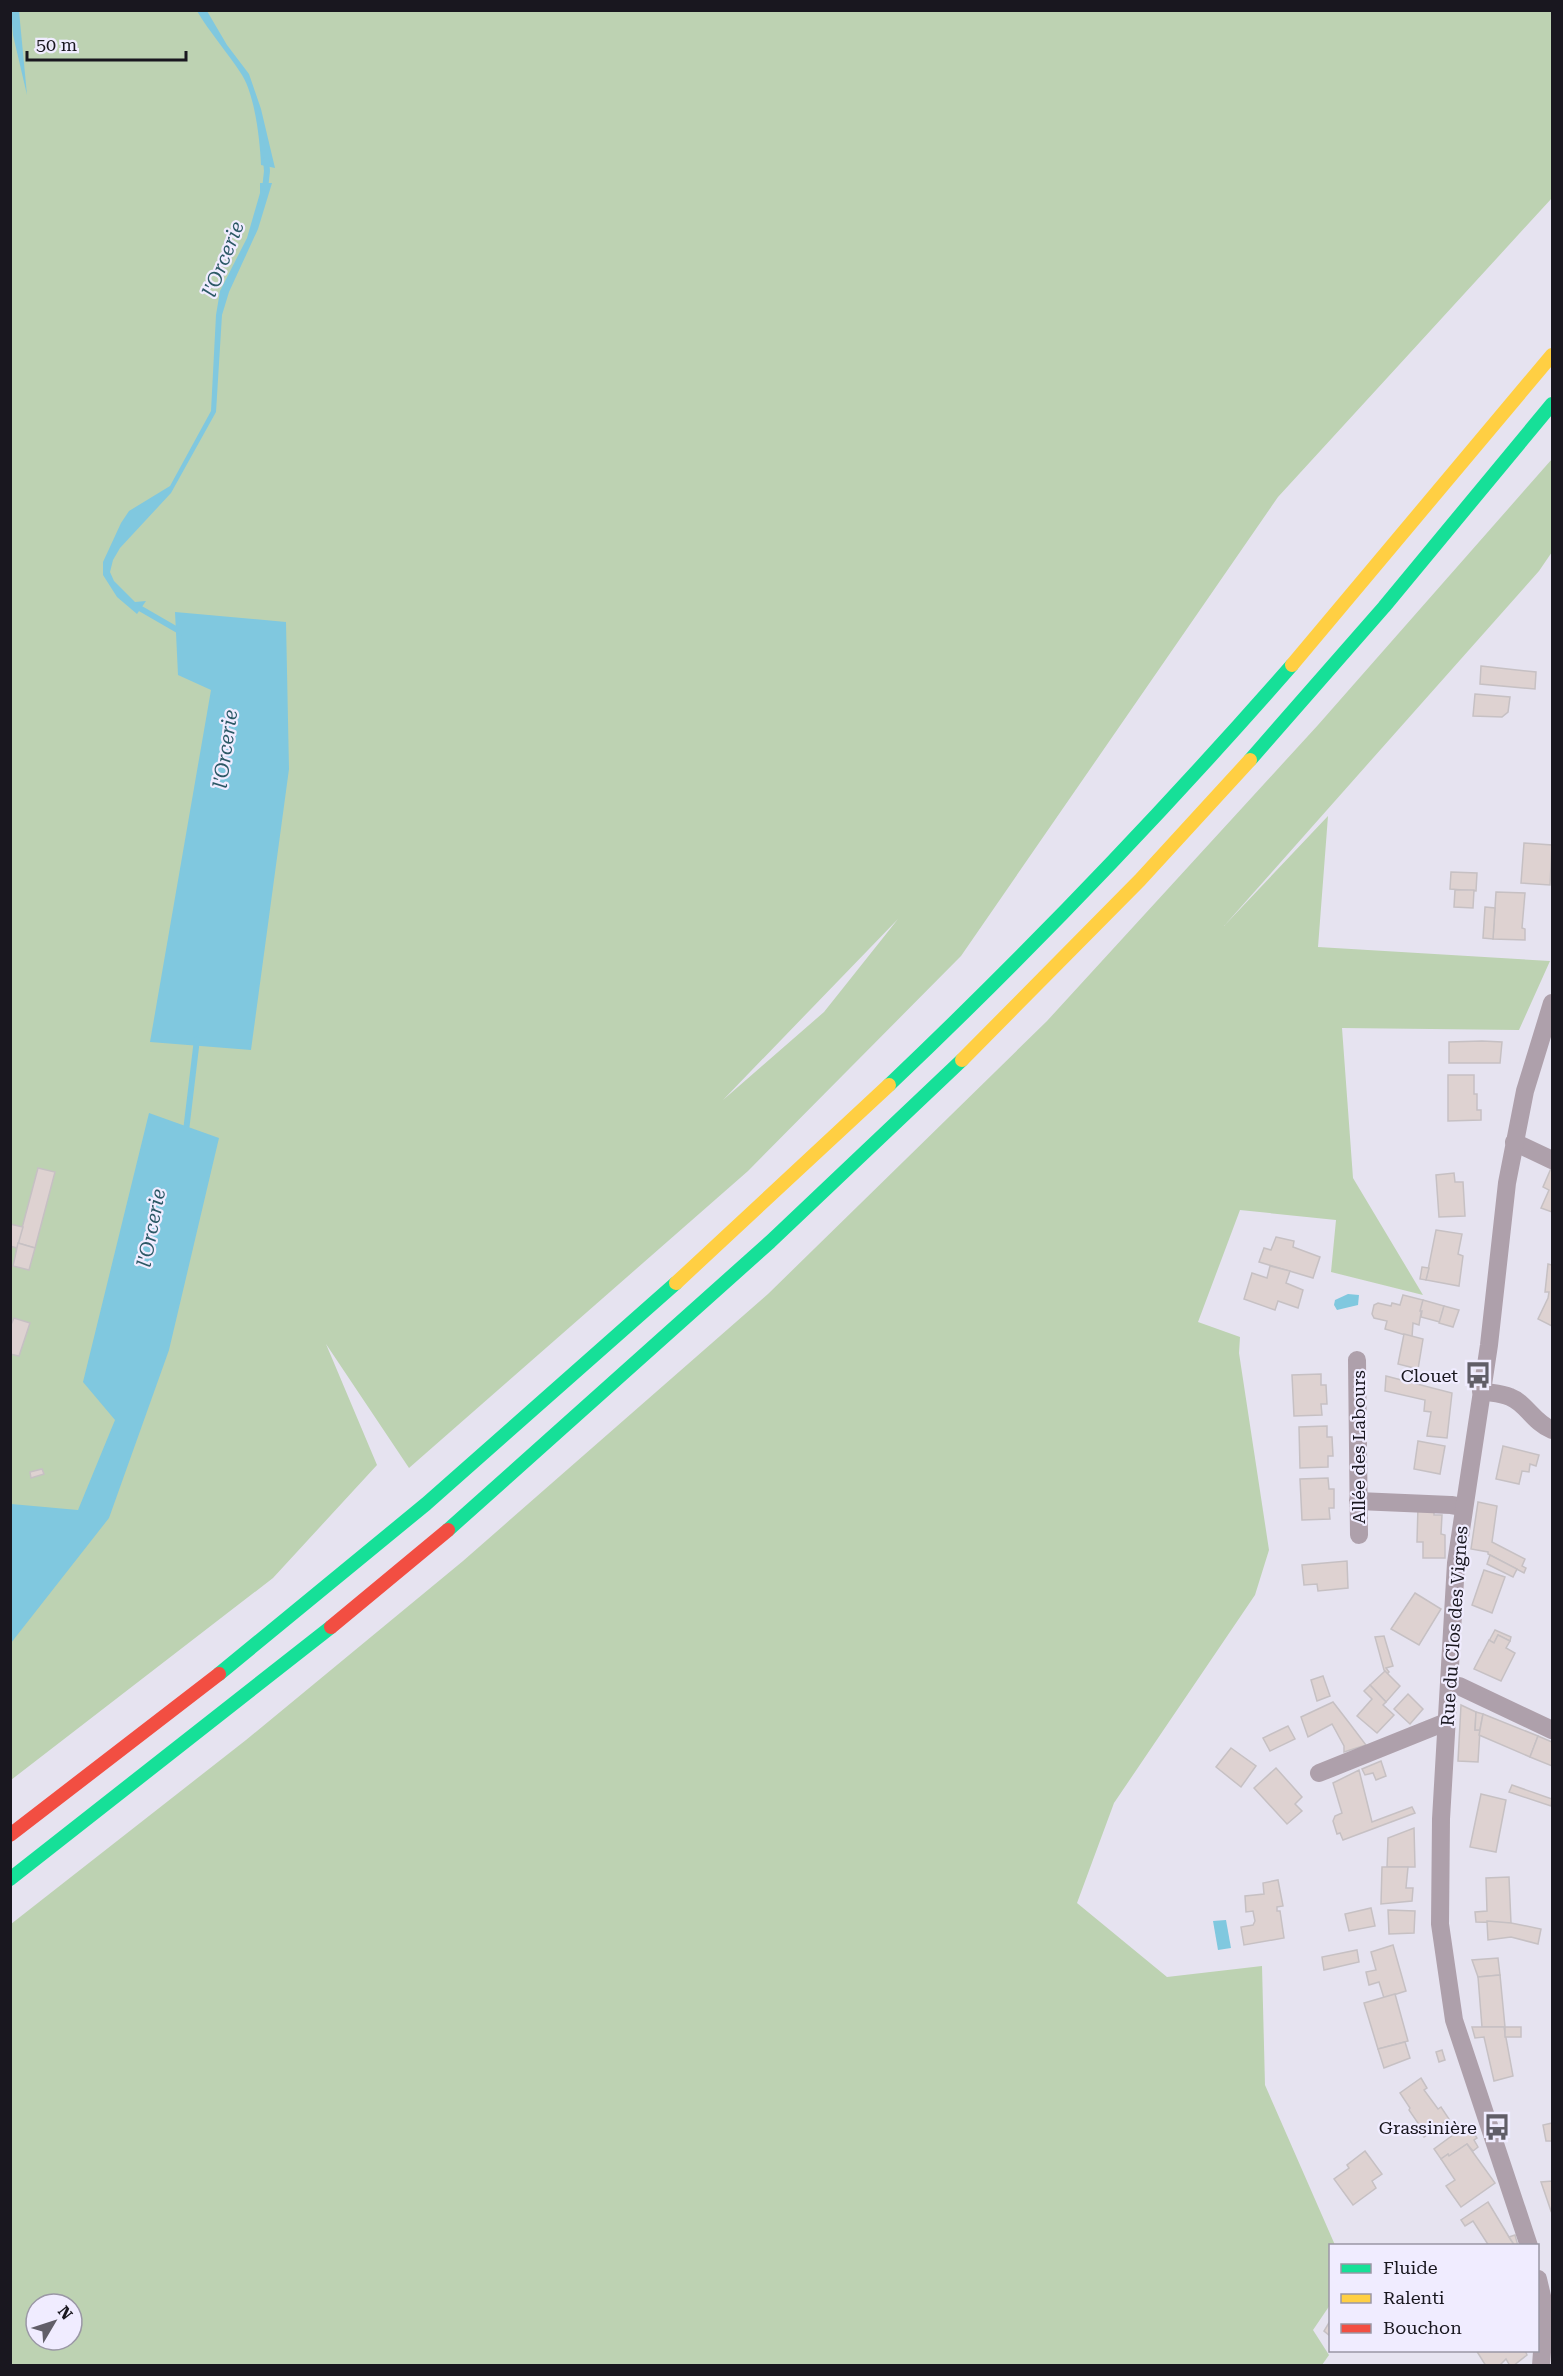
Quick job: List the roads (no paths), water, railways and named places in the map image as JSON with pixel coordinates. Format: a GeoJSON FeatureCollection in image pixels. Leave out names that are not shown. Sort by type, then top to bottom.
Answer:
{"type":"FeatureCollection","features":[{"type":"Feature","properties":{"kind":"highway"},"geometry":{"type":"LineString","coordinates":[[10,1835],[206,1685],[339,1578],[732,1233],[870,1104],[1001,976],[1166,805],[1328,624],[1552,355]]}},
{"type":"Feature","properties":{"kind":"highway"},"geometry":{"type":"LineString","coordinates":[[10,1879],[162,1762],[386,1582],[685,1320],[906,1113],[1056,966],[1209,805],[1339,660],[1552,404]]}},
{"type":"Feature","properties":{"kind":"street","name":"Rue du Clos des Vignes"},"geometry":{"type":"LineString","coordinates":[[1528,2244],[1454,2020],[1440,1924],[1441,1819],[1456,1563],[1463,1507],[1489,1345],[1514,1142],[1525,1091],[1552,1003]]}},
{"type":"Feature","properties":{"kind":"street"},"geometry":{"type":"LineString","coordinates":[[1514,1142],[1552,1160]]}},
{"type":"Feature","properties":{"kind":"street","name":"Allée des Labours"},"geometry":{"type":"LineString","coordinates":[[1357,1360],[1359,1535]]}},
{"type":"Feature","properties":{"kind":"street"},"geometry":{"type":"LineString","coordinates":[[1481,1391],[1511,1397],[1522,1405],[1534,1419],[1552,1430]]}},
{"type":"Feature","properties":{"kind":"street"},"geometry":{"type":"LineString","coordinates":[[1358,1501],[1463,1507]]}},
{"type":"Feature","properties":{"kind":"street"},"geometry":{"type":"LineString","coordinates":[[1449,1684],[1459,1686],[1552,1730]]}},
{"type":"Feature","properties":{"kind":"street"},"geometry":{"type":"LineString","coordinates":[[1319,1773],[1446,1722]]}},
{"type":"Feature","properties":{"kind":"street"},"geometry":{"type":"LineString","coordinates":[[1539,2282],[1549,2307],[1541,2366]]}},
{"type":"Feature","properties":{"kind":"water"},"geometry":{"type":"Polygon","coordinates":[[[11,11],[19,11],[27,95],[13,35],[11,11]]]}},
{"type":"Feature","properties":{"kind":"water"},"geometry":{"type":"Polygon","coordinates":[[[197,11],[207,11],[227,45],[249,74],[261,109],[275,168],[261,165],[256,118],[247,84],[197,11]]]}},
{"type":"Feature","properties":{"kind":"water"},"geometry":{"type":"Polygon","coordinates":[[[260,183],[272,183],[258,229],[229,292],[222,315],[216,412],[171,493],[120,548],[113,560],[110,572],[114,581],[135,602],[146,601],[137,614],[117,597],[103,575],[103,562],[129,511],[170,486],[211,411],[216,315],[220,291],[247,238],[260,193],[260,183]]]}},
{"type":"Feature","properties":{"kind":"water"},"geometry":{"type":"Polygon","coordinates":[[[175,612],[286,622],[289,769],[251,1050],[150,1042],[211,690],[178,675],[175,612]]]}},
{"type":"Feature","properties":{"kind":"water"},"geometry":{"type":"Polygon","coordinates":[[[149,1113],[219,1138],[169,1350],[109,1518],[11,1643],[11,1504],[78,1510],[115,1420],[83,1382],[149,1113]]]}},
{"type":"Feature","properties":{"kind":"water"},"geometry":{"type":"Polygon","coordinates":[[[1348,1294],[1359,1295],[1358,1305],[1337,1310],[1334,1305],[1335,1300],[1348,1294]]]}},
{"type":"Feature","properties":{"kind":"water"},"geometry":{"type":"Polygon","coordinates":[[[1226,1920],[1231,1948],[1218,1950],[1213,1921],[1226,1920]]]}},
{"type":"Feature","properties":{"kind":"waterway","name":"l'Orcerie"},"geometry":{"type":"LineString","coordinates":[[265,189],[266,160]]}},
{"type":"Feature","properties":{"kind":"waterway","name":"l'Orcerie"},"geometry":{"type":"LineString","coordinates":[[136,606],[181,632]]}},
{"type":"Feature","properties":{"kind":"waterway","name":"l'Orcerie"},"geometry":{"type":"LineString","coordinates":[[186,1131],[197,1039]]}},
{"type":"Feature","properties":{"kind":"place","name":"Clouet"},"geometry":{"type":"Point","coordinates":[1478,1375]}},
{"type":"Feature","properties":{"kind":"place","name":"Grassinière"},"geometry":{"type":"Point","coordinates":[1497,2127]}}]}
